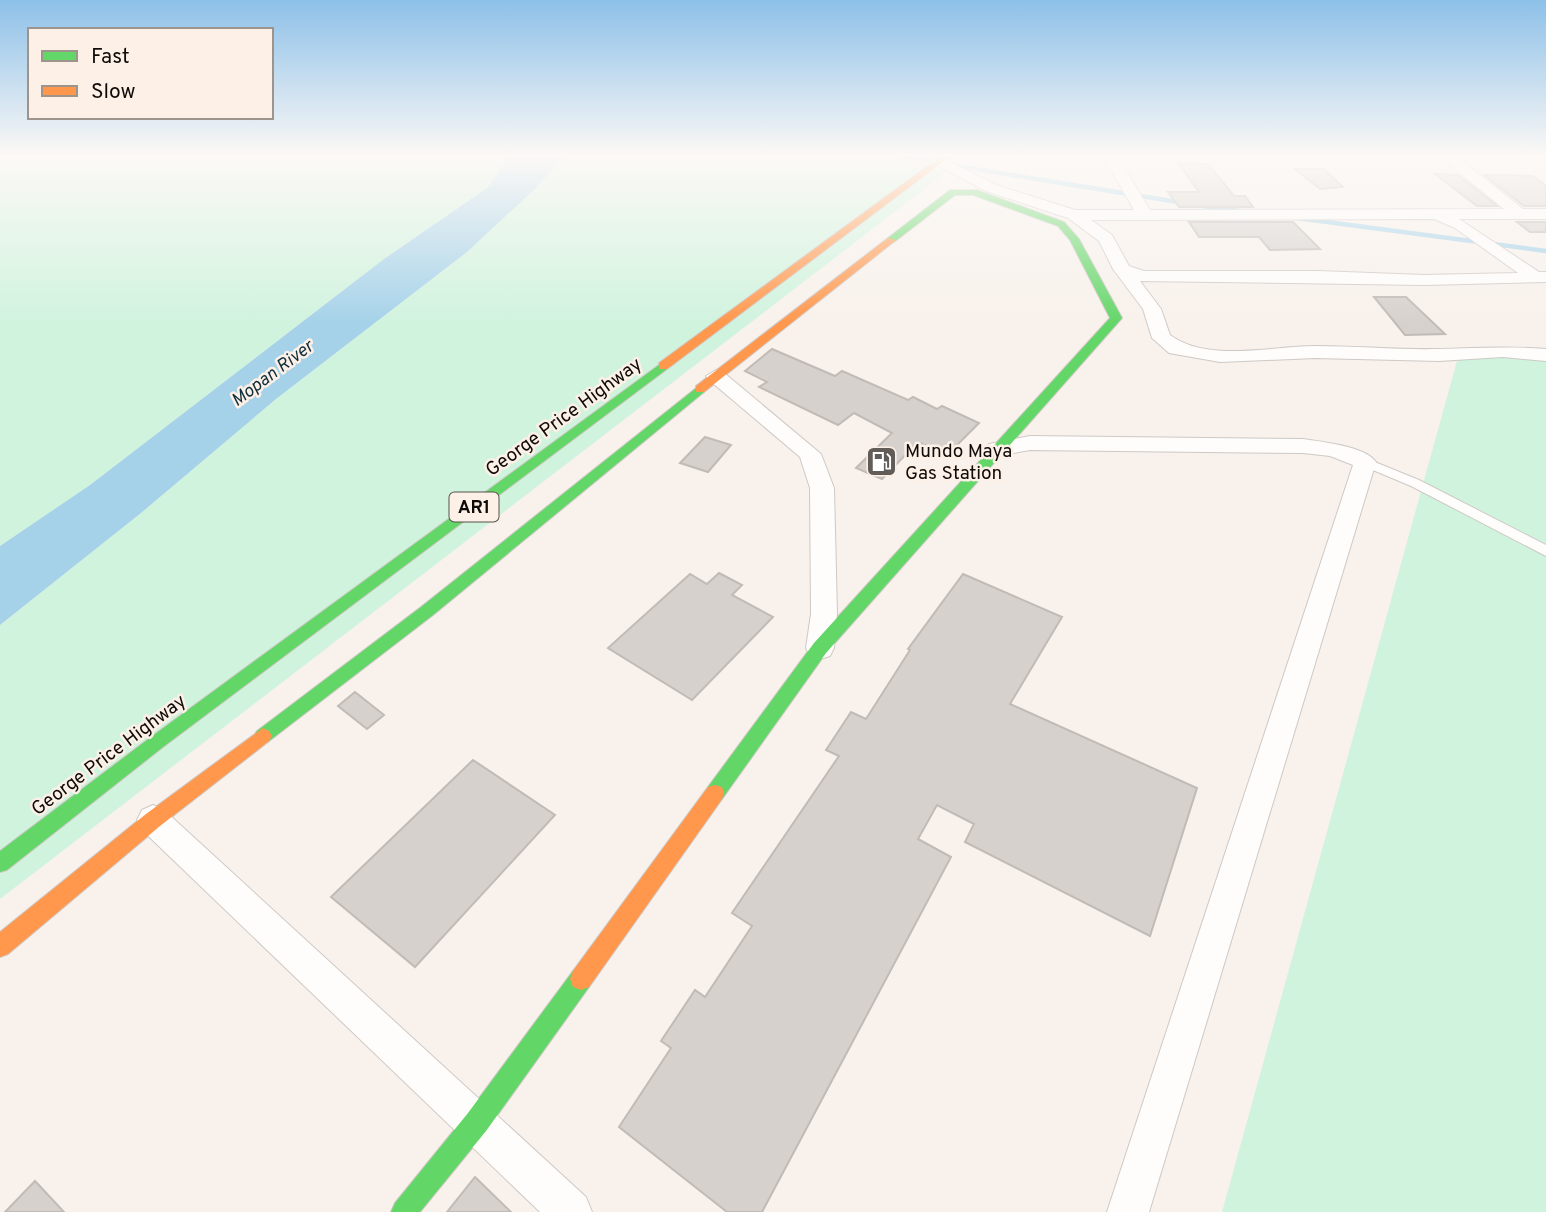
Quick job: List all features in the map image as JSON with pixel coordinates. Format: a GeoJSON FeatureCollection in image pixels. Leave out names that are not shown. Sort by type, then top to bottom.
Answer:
{"type":"FeatureCollection","features":[{"type":"Feature","properties":{"kind":"main road","name":"George Price Highway"},"geometry":{"type":"LineString","coordinates":[[0,863],[191,717],[875,211]]}},
{"type":"Feature","properties":{"kind":"main road"},"geometry":{"type":"LineString","coordinates":[[0,946],[153,820],[427,611],[716,376],[929,211]]}},
{"type":"Feature","properties":{"kind":"main road"},"geometry":{"type":"LineString","coordinates":[[404,1212],[477,1122],[820,648],[1116,318],[1074,239],[1062,224],[1025,211]]}},
{"type":"Feature","properties":{"kind":"street"},"geometry":{"type":"LineString","coordinates":[[1060,211],[1074,215],[1106,238],[1122,269],[1147,300],[1161,338],[1176,349],[1189,353],[1220,356],[1315,352],[1439,355],[1503,351],[1546,355]]}},
{"type":"Feature","properties":{"kind":"street"},"geometry":{"type":"LineString","coordinates":[[1142,211],[1145,215]]}},
{"type":"Feature","properties":{"kind":"street"},"geometry":{"type":"LineString","coordinates":[[1515,211],[1519,214]]}},
{"type":"Feature","properties":{"kind":"street"},"geometry":{"type":"LineString","coordinates":[[1429,214],[1461,225],[1543,280]]}},
{"type":"Feature","properties":{"kind":"street"},"geometry":{"type":"LineString","coordinates":[[1074,215],[1546,214]]}},
{"type":"Feature","properties":{"kind":"street"},"geometry":{"type":"LineString","coordinates":[[1122,269],[1141,276],[1161,278],[1318,275],[1424,280],[1543,280]]}},
{"type":"Feature","properties":{"kind":"street"},"geometry":{"type":"LineString","coordinates":[[716,376],[810,454],[818,472],[822,488],[824,614],[820,648]]}},
{"type":"Feature","properties":{"kind":"street"},"geometry":{"type":"LineString","coordinates":[[997,449],[1030,443],[1303,446],[1334,450],[1365,462],[1128,1212]]}},
{"type":"Feature","properties":{"kind":"street"},"geometry":{"type":"LineString","coordinates":[[153,820],[571,1212]]}},
{"type":"Feature","properties":{"kind":"lane"},"geometry":{"type":"LineString","coordinates":[[1365,462],[1415,483],[1546,551]]}},
{"type":"Feature","properties":{"kind":"green space"},"geometry":{"type":"Polygon","coordinates":[[[0,211],[454,211],[384,259],[90,485],[0,546],[0,211]]]}},
{"type":"Feature","properties":{"kind":"green space"},"geometry":{"type":"Polygon","coordinates":[[[512,211],[896,211],[0,899],[0,625],[141,513],[276,399],[467,252],[512,211]]]}},
{"type":"Feature","properties":{"kind":"green space"},"geometry":{"type":"Polygon","coordinates":[[[1460,350],[1546,350],[1546,1212],[1222,1212],[1460,350]]]}},
{"type":"Feature","properties":{"kind":"water","name":"Mopan River"},"geometry":{"type":"Polygon","coordinates":[[[454,211],[512,211],[467,252],[276,399],[141,513],[0,625],[0,546],[90,485],[384,259],[454,211]]]}},
{"type":"Feature","properties":{"kind":"building"},"geometry":{"type":"Polygon","coordinates":[[[1189,222],[1293,222],[1320,249],[1270,250],[1259,237],[1199,237],[1189,222]]]}},
{"type":"Feature","properties":{"kind":"building"},"geometry":{"type":"Polygon","coordinates":[[[1517,222],[1546,222],[1546,232],[1530,232],[1517,222]]]}},
{"type":"Feature","properties":{"kind":"building"},"geometry":{"type":"Polygon","coordinates":[[[1374,297],[1406,297],[1445,334],[1405,335],[1374,297]]]}},
{"type":"Feature","properties":{"kind":"building"},"geometry":{"type":"Polygon","coordinates":[[[772,349],[835,376],[842,371],[908,400],[913,397],[937,409],[942,406],[979,423],[947,455],[918,442],[882,479],[856,468],[892,433],[854,413],[838,425],[759,387],[767,382],[745,371],[772,349]]]}},
{"type":"Feature","properties":{"kind":"building"},"geometry":{"type":"Polygon","coordinates":[[[705,437],[731,445],[708,472],[680,463],[705,437]]]}},
{"type":"Feature","properties":{"kind":"building"},"geometry":{"type":"Polygon","coordinates":[[[719,573],[742,585],[732,595],[773,617],[692,700],[608,648],[690,574],[707,584],[719,573]]]}},
{"type":"Feature","properties":{"kind":"building"},"geometry":{"type":"Polygon","coordinates":[[[963,574],[1062,617],[1010,704],[1197,788],[1150,936],[965,842],[974,824],[937,805],[918,839],[951,857],[762,1212],[727,1212],[619,1127],[671,1048],[661,1041],[695,990],[705,997],[752,926],[732,913],[839,756],[826,750],[851,712],[866,719],[910,650],[908,649],[963,574]]]}},
{"type":"Feature","properties":{"kind":"building"},"geometry":{"type":"Polygon","coordinates":[[[355,692],[384,715],[367,729],[338,706],[355,692]]]}},
{"type":"Feature","properties":{"kind":"building"},"geometry":{"type":"Polygon","coordinates":[[[473,760],[555,815],[415,967],[331,897],[473,760]]]}},
{"type":"Feature","properties":{"kind":"building"},"geometry":{"type":"Polygon","coordinates":[[[475,1177],[511,1212],[447,1212],[475,1177]]]}},
{"type":"Feature","properties":{"kind":"building"},"geometry":{"type":"Polygon","coordinates":[[[35,1181],[64,1212],[5,1212],[35,1181]]]}},
{"type":"Feature","properties":{"kind":"waterway"},"geometry":{"type":"LineString","coordinates":[[1297,218],[1546,251]]}},
{"type":"Feature","properties":{"kind":"traffic: fast"},"geometry":{"type":"LineString","coordinates":[[891,240],[929,211]]}},
{"type":"Feature","properties":{"kind":"traffic: fast"},"geometry":{"type":"LineString","coordinates":[[715,793],[820,648],[1116,318],[1074,239],[1061,224],[1024,211]]}},
{"type":"Feature","properties":{"kind":"traffic: fast"},"geometry":{"type":"LineString","coordinates":[[0,863],[157,742],[663,366]]}},
{"type":"Feature","properties":{"kind":"traffic: fast"},"geometry":{"type":"LineString","coordinates":[[263,736],[427,611],[700,389]]}},
{"type":"Feature","properties":{"kind":"traffic: fast"},"geometry":{"type":"LineString","coordinates":[[404,1212],[477,1122],[581,979]]}},
{"type":"Feature","properties":{"kind":"traffic: slow"},"geometry":{"type":"LineString","coordinates":[[663,366],[873,211]]}},
{"type":"Feature","properties":{"kind":"traffic: slow"},"geometry":{"type":"LineString","coordinates":[[700,389],[891,240]]}},
{"type":"Feature","properties":{"kind":"traffic: slow"},"geometry":{"type":"LineString","coordinates":[[0,946],[153,820],[263,736]]}},
{"type":"Feature","properties":{"kind":"traffic: slow"},"geometry":{"type":"LineString","coordinates":[[581,979],[715,793]]}},
{"type":"Feature","properties":{"kind":"place","name":"Mundo Maya Gas Station"},"geometry":{"type":"Point","coordinates":[882,461]}}]}
